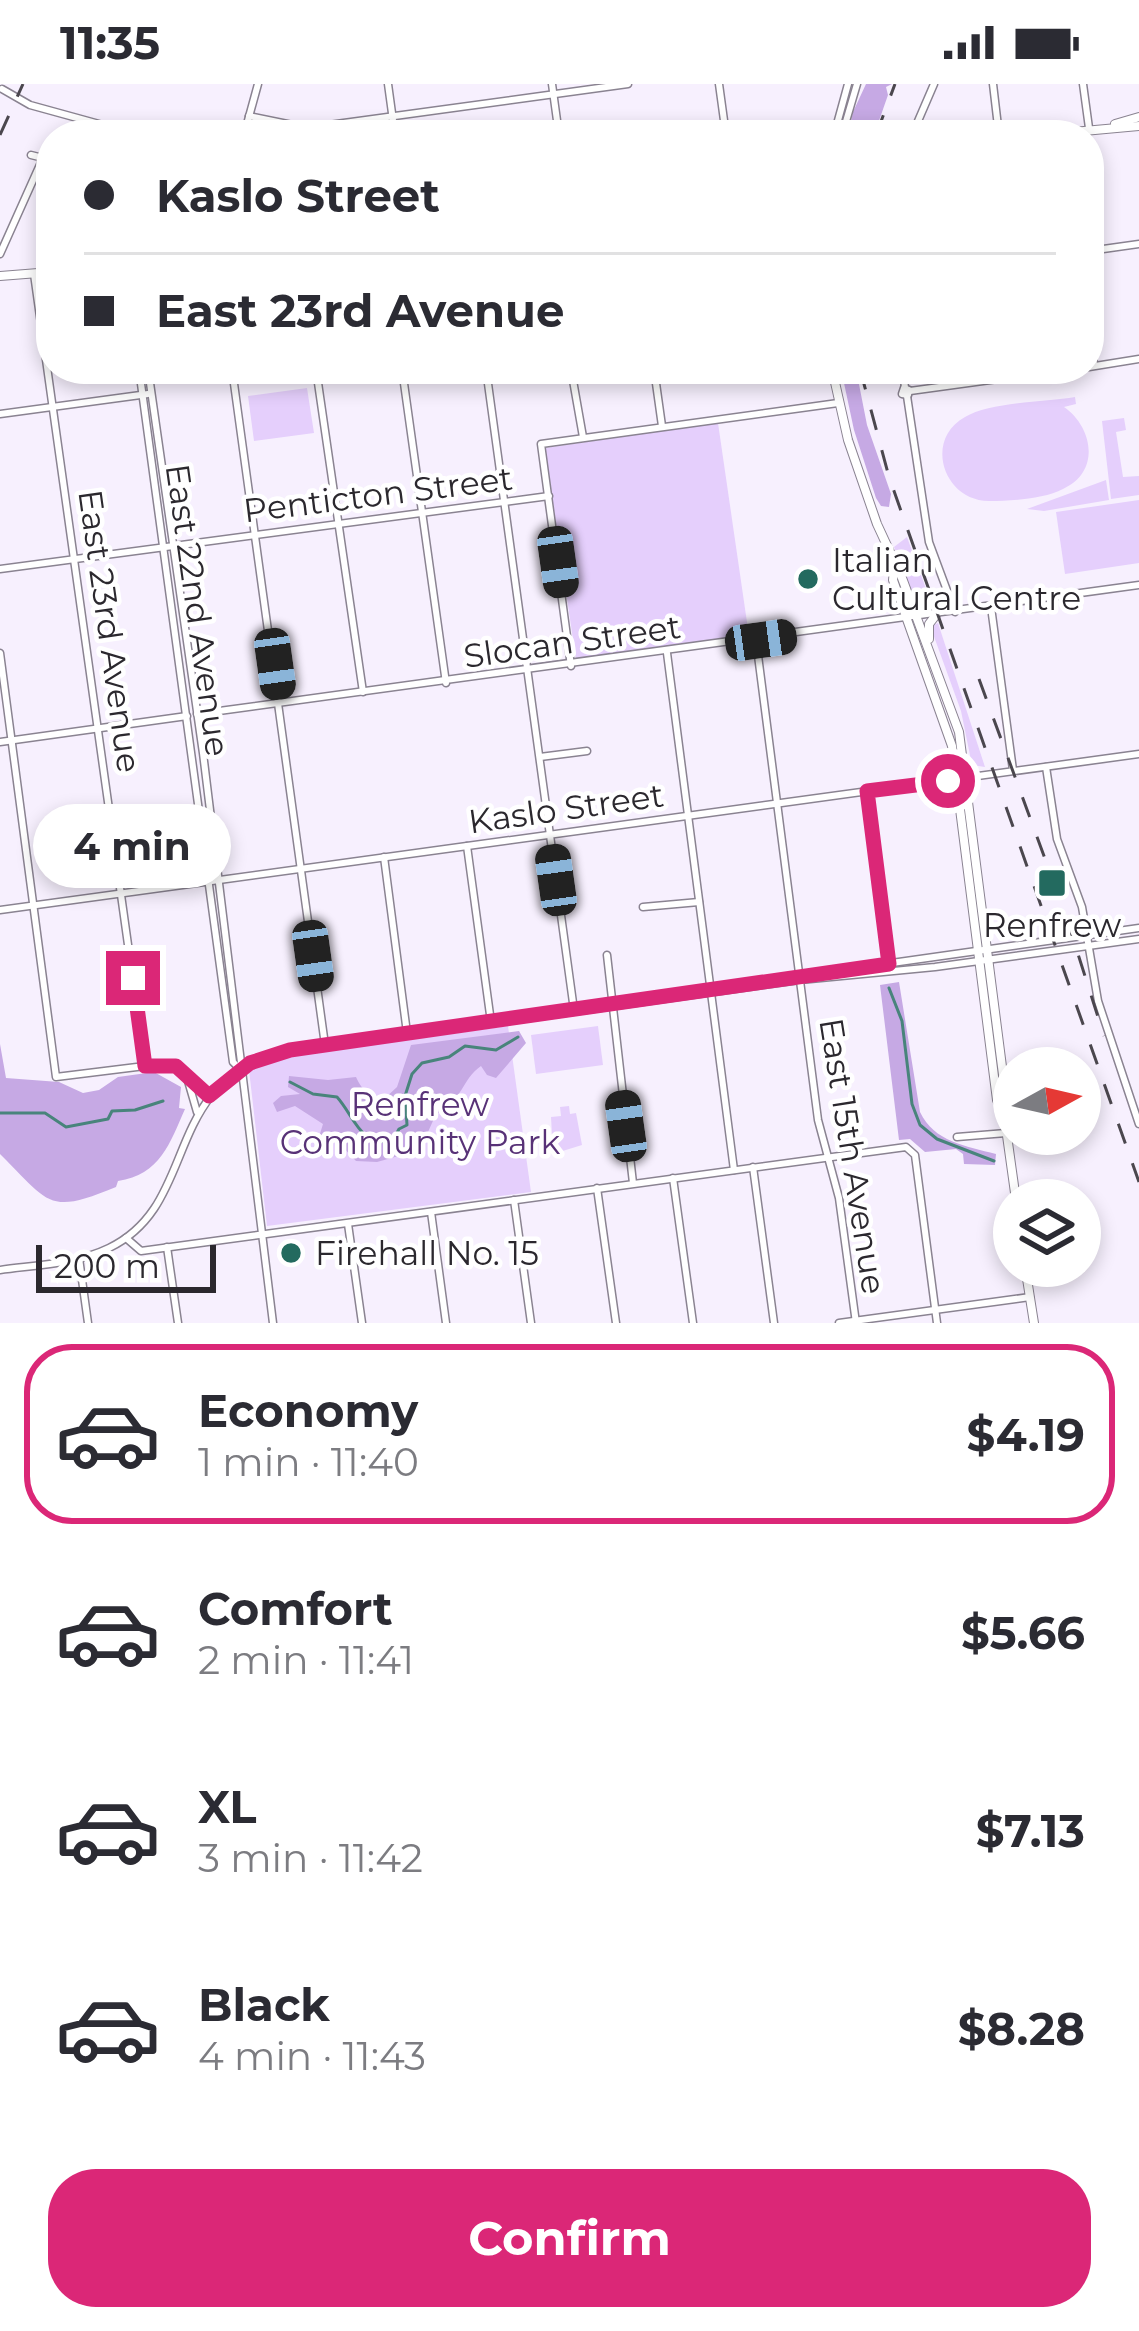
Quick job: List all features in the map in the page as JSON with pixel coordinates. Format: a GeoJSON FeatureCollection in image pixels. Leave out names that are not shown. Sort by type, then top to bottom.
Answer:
{"type":"FeatureCollection","features":[{"type":"Feature","properties":{"kind":"main road"},"geometry":{"type":"LineString","coordinates":[[1104,126],[1139,121]]}},
{"type":"Feature","properties":{"kind":"main road"},"geometry":{"type":"LineString","coordinates":[[3,278],[34,274]]}},
{"type":"Feature","properties":{"kind":"main road"},"geometry":{"type":"LineString","coordinates":[[835,384],[894,568],[893,580],[933,658],[959,732],[961,779],[999,1047]]}},
{"type":"Feature","properties":{"kind":"main road"},"geometry":{"type":"LineString","coordinates":[[933,658],[928,628],[936,615]]}},
{"type":"Feature","properties":{"kind":"main road"},"geometry":{"type":"LineString","coordinates":[[912,618],[961,779]]}},
{"type":"Feature","properties":{"kind":"main road"},"geometry":{"type":"LineString","coordinates":[[1028,1287],[1034,1323]]}},
{"type":"Feature","properties":{"kind":"street"},"geometry":{"type":"LineString","coordinates":[[249,120],[256,84]]}},
{"type":"Feature","properties":{"kind":"street"},"geometry":{"type":"LineString","coordinates":[[388,84],[394,120]]}},
{"type":"Feature","properties":{"kind":"street"},"geometry":{"type":"LineString","coordinates":[[552,84],[557,120]]}},
{"type":"Feature","properties":{"kind":"street"},"geometry":{"type":"LineString","coordinates":[[360,120],[628,84]]}},
{"type":"Feature","properties":{"kind":"street"},"geometry":{"type":"LineString","coordinates":[[719,84],[723,120]]}},
{"type":"Feature","properties":{"kind":"street"},"geometry":{"type":"LineString","coordinates":[[841,120],[848,84]]}},
{"type":"Feature","properties":{"kind":"street"},"geometry":{"type":"LineString","coordinates":[[844,120],[857,84]]}},
{"type":"Feature","properties":{"kind":"street"},"geometry":{"type":"LineString","coordinates":[[918,120],[934,84]]}},
{"type":"Feature","properties":{"kind":"street"},"geometry":{"type":"LineString","coordinates":[[993,84],[997,120]]}},
{"type":"Feature","properties":{"kind":"street"},"geometry":{"type":"LineString","coordinates":[[1083,84],[1088,120]]}},
{"type":"Feature","properties":{"kind":"street"},"geometry":{"type":"LineString","coordinates":[[2,88],[30,105],[84,120]]}},
{"type":"Feature","properties":{"kind":"street"},"geometry":{"type":"LineString","coordinates":[[250,116],[269,120]]}},
{"type":"Feature","properties":{"kind":"street"},"geometry":{"type":"LineString","coordinates":[[31,155],[36,156]]}},
{"type":"Feature","properties":{"kind":"street"},"geometry":{"type":"LineString","coordinates":[[0,254],[36,181]]}},
{"type":"Feature","properties":{"kind":"street"},"geometry":{"type":"LineString","coordinates":[[1104,249],[1139,244]]}},
{"type":"Feature","properties":{"kind":"street","name":"East 23rd Avenue"},"geometry":{"type":"LineString","coordinates":[[34,274],[36,287]]}},
{"type":"Feature","properties":{"kind":"street"},"geometry":{"type":"LineString","coordinates":[[1104,364],[1139,359]]}},
{"type":"Feature","properties":{"kind":"street","name":"East 23rd Avenue"},"geometry":{"type":"LineString","coordinates":[[51,384],[145,1066]]}},
{"type":"Feature","properties":{"kind":"street","name":"East 22nd Avenue"},"geometry":{"type":"LineString","coordinates":[[145,384],[242,1056],[239,1069],[273,1323]]}},
{"type":"Feature","properties":{"kind":"street"},"geometry":{"type":"LineString","coordinates":[[234,384],[325,1045]]}},
{"type":"Feature","properties":{"kind":"street"},"geometry":{"type":"LineString","coordinates":[[318,384],[363,693]]}},
{"type":"Feature","properties":{"kind":"street"},"geometry":{"type":"LineString","coordinates":[[404,384],[446,683]]}},
{"type":"Feature","properties":{"kind":"street"},"geometry":{"type":"LineString","coordinates":[[488,384],[574,1010]]}},
{"type":"Feature","properties":{"kind":"street"},"geometry":{"type":"LineString","coordinates":[[574,384],[583,437]]}},
{"type":"Feature","properties":{"kind":"street"},"geometry":{"type":"LineString","coordinates":[[656,384],[662,426]]}},
{"type":"Feature","properties":{"kind":"street"},"geometry":{"type":"LineString","coordinates":[[906,384],[929,542],[956,612]]}},
{"type":"Feature","properties":{"kind":"street"},"geometry":{"type":"LineString","coordinates":[[907,392],[965,384]]}},
{"type":"Feature","properties":{"kind":"street"},"geometry":{"type":"LineString","coordinates":[[0,414],[147,394]]}},
{"type":"Feature","properties":{"kind":"street","name":"Penticton Street"},"geometry":{"type":"LineString","coordinates":[[0,569],[549,496],[541,444],[838,403]]}},
{"type":"Feature","properties":{"kind":"street"},"geometry":{"type":"LineString","coordinates":[[549,496],[572,666]]}},
{"type":"Feature","properties":{"kind":"street","name":"Slocan Street"},"geometry":{"type":"LineString","coordinates":[[0,742],[1139,585]]}},
{"type":"Feature","properties":{"kind":"street"},"geometry":{"type":"LineString","coordinates":[[991,607],[1014,771]]}},
{"type":"Feature","properties":{"kind":"street","name":"East 15th Avenue"},"geometry":{"type":"LineString","coordinates":[[756,640],[818,1120],[839,1198],[856,1322]]}},
{"type":"Feature","properties":{"kind":"street"},"geometry":{"type":"LineString","coordinates":[[0,652],[56,1077],[176,1066],[209,1096]]}},
{"type":"Feature","properties":{"kind":"street"},"geometry":{"type":"LineString","coordinates":[[667,652],[734,1170]]}},
{"type":"Feature","properties":{"kind":"street"},"geometry":{"type":"LineString","coordinates":[[541,757],[587,751]]}},
{"type":"Feature","properties":{"kind":"street","name":"Kaslo Street"},"geometry":{"type":"LineString","coordinates":[[0,910],[1139,754]]}},
{"type":"Feature","properties":{"kind":"street"},"geometry":{"type":"LineString","coordinates":[[1046,767],[1057,839],[1077,889],[1098,1001],[1139,1124]]}},
{"type":"Feature","properties":{"kind":"street"},"geometry":{"type":"LineString","coordinates":[[867,791],[890,968]]}},
{"type":"Feature","properties":{"kind":"street"},"geometry":{"type":"LineString","coordinates":[[466,846],[491,1022]]}},
{"type":"Feature","properties":{"kind":"street"},"geometry":{"type":"LineString","coordinates":[[384,857],[407,1034]]}},
{"type":"Feature","properties":{"kind":"street"},"geometry":{"type":"LineString","coordinates":[[643,907],[699,902]]}},
{"type":"Feature","properties":{"kind":"street"},"geometry":{"type":"LineString","coordinates":[[1086,942],[1139,928]]}},
{"type":"Feature","properties":{"kind":"street"},"geometry":{"type":"LineString","coordinates":[[0,1270],[80,1258],[125,1238],[161,1197],[197,1112],[209,1096],[239,1069],[278,1053],[800,980],[807,975],[1139,939]]}},
{"type":"Feature","properties":{"kind":"street"},"geometry":{"type":"LineString","coordinates":[[607,956],[633,1183]]}},
{"type":"Feature","properties":{"kind":"street"},"geometry":{"type":"LineString","coordinates":[[188,1081],[197,1112]]}},
{"type":"Feature","properties":{"kind":"street"},"geometry":{"type":"LineString","coordinates":[[957,1137],[993,1134]]}},
{"type":"Feature","properties":{"kind":"street"},"geometry":{"type":"LineString","coordinates":[[125,1238],[141,1251],[912,1149],[937,1323]]}},
{"type":"Feature","properties":{"kind":"street"},"geometry":{"type":"LineString","coordinates":[[753,1167],[774,1323]]}},
{"type":"Feature","properties":{"kind":"street"},"geometry":{"type":"LineString","coordinates":[[673,1178],[693,1323]]}},
{"type":"Feature","properties":{"kind":"street"},"geometry":{"type":"LineString","coordinates":[[597,1188],[616,1323]]}},
{"type":"Feature","properties":{"kind":"street"},"geometry":{"type":"LineString","coordinates":[[514,1200],[531,1323]]}},
{"type":"Feature","properties":{"kind":"street"},"geometry":{"type":"LineString","coordinates":[[431,1212],[446,1323]]}},
{"type":"Feature","properties":{"kind":"street"},"geometry":{"type":"LineString","coordinates":[[348,1224],[362,1323]]}},
{"type":"Feature","properties":{"kind":"street"},"geometry":{"type":"LineString","coordinates":[[167,1247],[178,1323]]}},
{"type":"Feature","properties":{"kind":"street"},"geometry":{"type":"LineString","coordinates":[[80,1258],[88,1323]]}},
{"type":"Feature","properties":{"kind":"street"},"geometry":{"type":"LineString","coordinates":[[839,1323],[1030,1297]]}},
{"type":"Feature","properties":{"kind":"green space"},"geometry":{"type":"Polygon","coordinates":[[[866,84],[892,84],[886,87],[879,120],[851,120],[866,84]]]}},
{"type":"Feature","properties":{"kind":"green space"},"geometry":{"type":"Polygon","coordinates":[[[844,384],[859,384],[867,425],[891,494],[889,507],[881,506],[876,498],[844,384]]]}},
{"type":"Feature","properties":{"kind":"green space"},"geometry":{"type":"Polygon","coordinates":[[[307,388],[314,433],[254,441],[248,396],[307,388]]]}},
{"type":"Feature","properties":{"kind":"green space"},"geometry":{"type":"Polygon","coordinates":[[[1075,397],[1076,404],[1064,407],[1081,426],[1089,449],[1088,461],[1075,481],[1047,495],[990,501],[974,499],[951,481],[944,468],[945,440],[965,417],[1002,405],[1075,397]]]}},
{"type":"Feature","properties":{"kind":"green space"},"geometry":{"type":"Polygon","coordinates":[[[1124,418],[1126,430],[1116,432],[1123,477],[1139,476],[1139,495],[1111,499],[1102,421],[1124,418]]]}},
{"type":"Feature","properties":{"kind":"green space"},"geometry":{"type":"Polygon","coordinates":[[[718,423],[749,636],[576,660],[545,448],[718,423]]]}},
{"type":"Feature","properties":{"kind":"green space"},"geometry":{"type":"Polygon","coordinates":[[[1106,480],[1109,500],[1044,511],[1027,509],[1106,480]]]}},
{"type":"Feature","properties":{"kind":"green space"},"geometry":{"type":"Polygon","coordinates":[[[1139,500],[1139,563],[1065,574],[1056,512],[1139,500]]]}},
{"type":"Feature","properties":{"kind":"green space"},"geometry":{"type":"Polygon","coordinates":[[[907,537],[932,605],[920,607],[915,601],[894,547],[907,537]]]}},
{"type":"Feature","properties":{"kind":"green space"},"geometry":{"type":"Polygon","coordinates":[[[938,623],[985,767],[972,765],[961,711],[932,631],[938,623]]]}},
{"type":"Feature","properties":{"kind":"green space"},"geometry":{"type":"Polygon","coordinates":[[[899,982],[920,1112],[926,1122],[942,1136],[996,1155],[995,1165],[964,1164],[963,1154],[956,1149],[925,1152],[910,1139],[899,1140],[880,985],[899,982]]]}},
{"type":"Feature","properties":{"kind":"green space","name":"Renfrew Community Park"},"geometry":{"type":"Polygon","coordinates":[[[508,1026],[531,1192],[267,1226],[249,1070],[293,1056],[508,1026]]]}},
{"type":"Feature","properties":{"kind":"green space"},"geometry":{"type":"Polygon","coordinates":[[[598,1026],[603,1065],[536,1074],[531,1035],[598,1026]]]}},
{"type":"Feature","properties":{"kind":"green space"},"geometry":{"type":"Polygon","coordinates":[[[519,1031],[526,1043],[496,1078],[481,1066],[474,1072],[452,1103],[436,1114],[420,1150],[377,1162],[356,1161],[338,1142],[319,1137],[323,1124],[295,1106],[277,1112],[273,1103],[281,1096],[300,1094],[288,1087],[289,1076],[356,1077],[367,1093],[384,1099],[397,1087],[411,1045],[519,1031]]]}},
{"type":"Feature","properties":{"kind":"green space"},"geometry":{"type":"Polygon","coordinates":[[[0,1044],[6,1078],[59,1082],[83,1093],[99,1090],[118,1077],[154,1072],[181,1087],[179,1108],[185,1109],[162,1156],[144,1172],[94,1196],[63,1202],[41,1194],[0,1154],[0,1044]]]}},
{"type":"Feature","properties":{"kind":"green space"},"geometry":{"type":"Polygon","coordinates":[[[569,1106],[570,1114],[576,1113],[582,1145],[553,1154],[551,1117],[561,1116],[560,1107],[569,1106]]]}},
{"type":"Feature","properties":{"kind":"waterway"},"geometry":{"type":"LineString","coordinates":[[889,988],[902,1021],[912,1104],[920,1125],[937,1139],[994,1161]]}},
{"type":"Feature","properties":{"kind":"waterway"},"geometry":{"type":"LineString","coordinates":[[290,1082],[313,1094],[337,1097],[366,1135],[393,1140],[407,1125],[405,1096],[412,1074],[422,1063],[449,1057],[465,1046],[496,1050],[518,1037]]}},
{"type":"Feature","properties":{"kind":"waterway"},"geometry":{"type":"LineString","coordinates":[[0,1113],[45,1113],[66,1127],[163,1101]]}},
{"type":"Feature","properties":{"kind":"railway"},"geometry":{"type":"LineString","coordinates":[[0,135],[23,84]]}},
{"type":"Feature","properties":{"kind":"railway"},"geometry":{"type":"LineString","coordinates":[[882,120],[895,84]]}},
{"type":"Feature","properties":{"kind":"railway"},"geometry":{"type":"LineString","coordinates":[[864,384],[889,477],[1139,1182]]}},
{"type":"Feature","properties":{"kind":"railway"},"geometry":{"type":"LineString","coordinates":[[979,679],[1065,913],[1104,1036]]}},
{"type":"Feature","properties":{"kind":"place","name":"Italian Cultural Centre"},"geometry":{"type":"Point","coordinates":[808,579]}},
{"type":"Feature","properties":{"kind":"place","name":"Renfrew"},"geometry":{"type":"Point","coordinates":[1052,883]}},
{"type":"Feature","properties":{"kind":"place","name":"Firehall No. 15"},"geometry":{"type":"Point","coordinates":[291,1253]}},
{"type":"Feature","properties":{"kind":"route"},"geometry":{"type":"LineString","coordinates":[[133,978],[145,1066],[176,1066],[209,1096],[250,1063],[290,1050],[889,964],[867,791],[948,781]]}}]}
